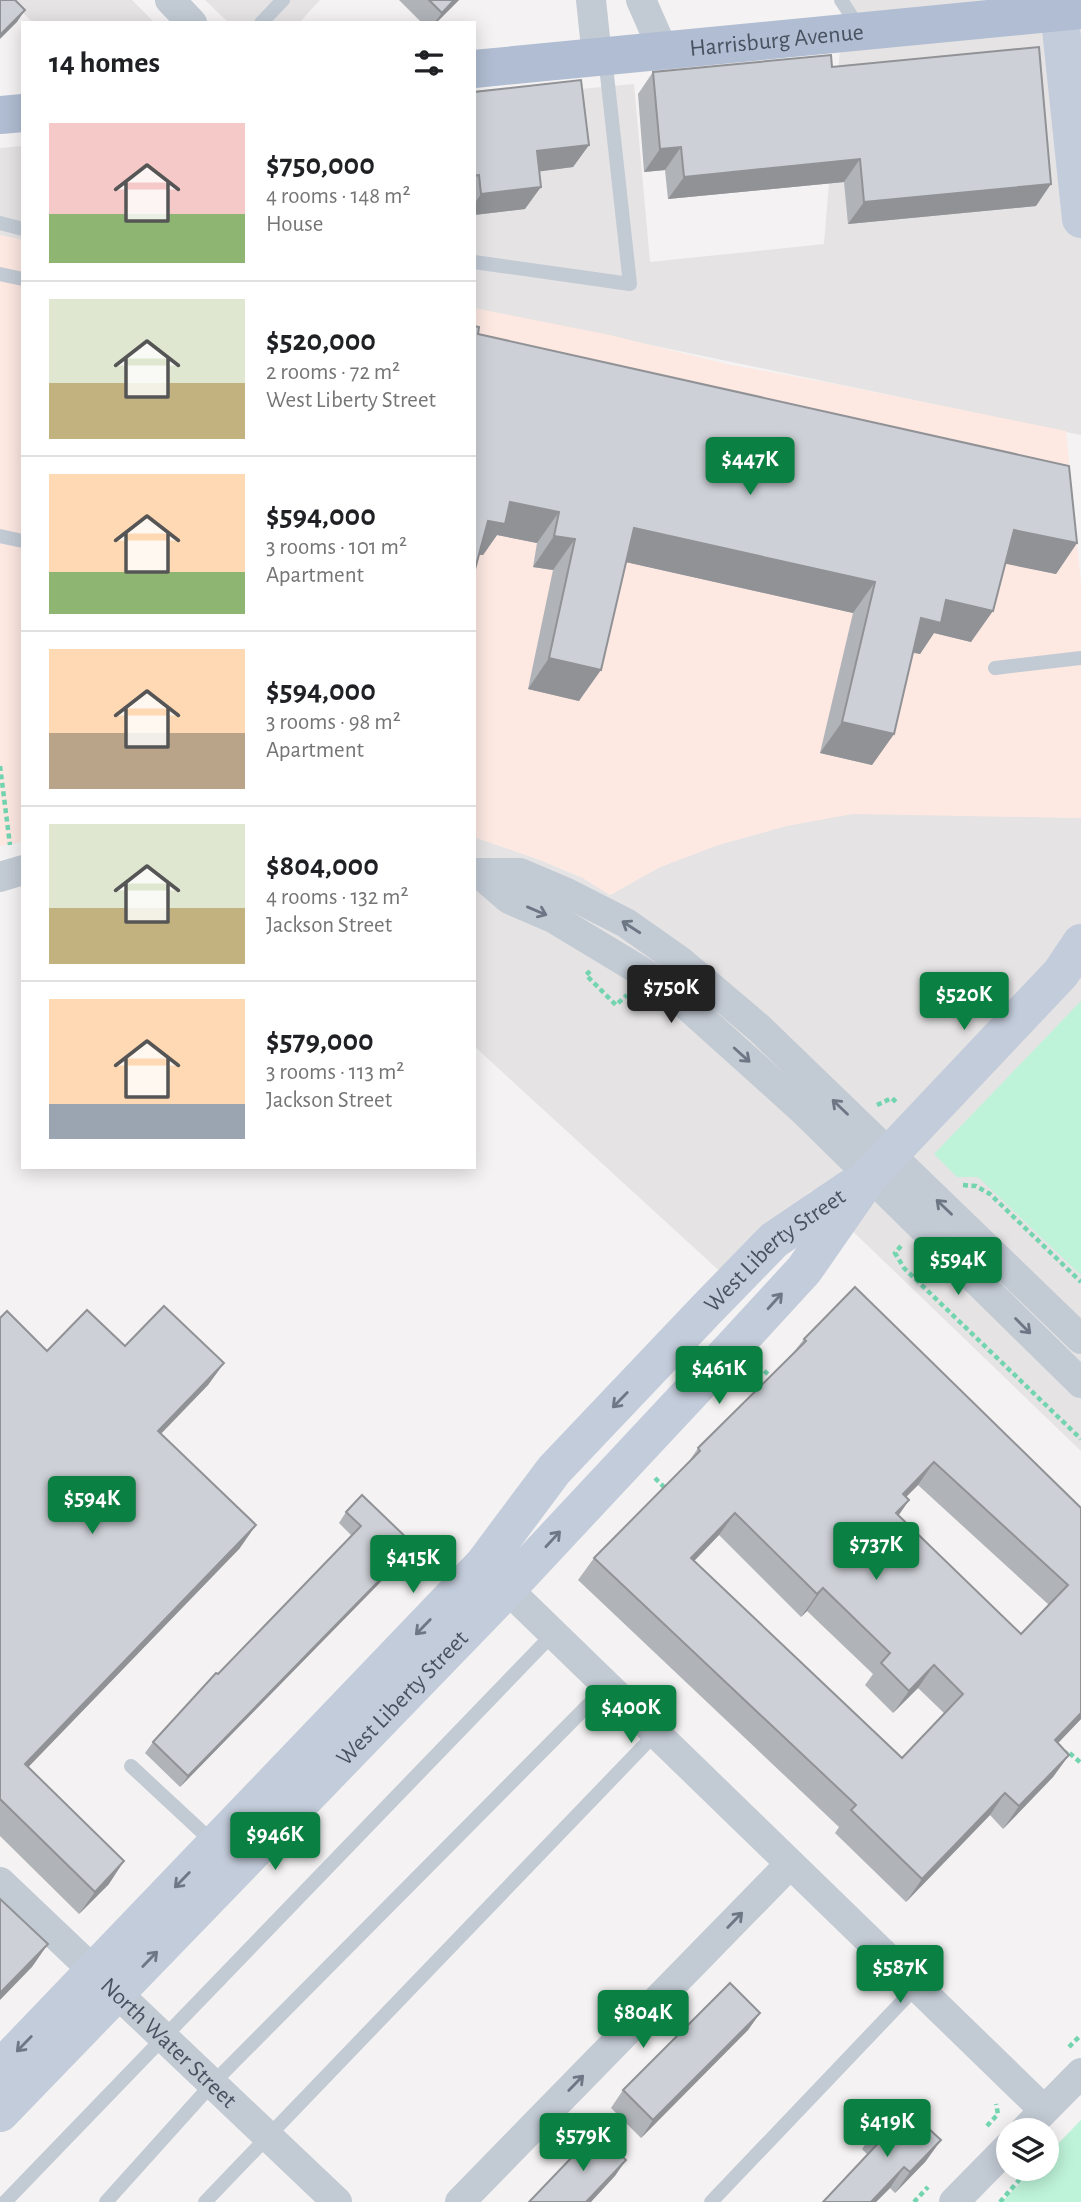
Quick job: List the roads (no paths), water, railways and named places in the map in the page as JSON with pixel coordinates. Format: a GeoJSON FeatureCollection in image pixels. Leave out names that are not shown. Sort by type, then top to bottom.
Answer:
{"type":"FeatureCollection","features":[{"type":"Feature","properties":{"kind":"main road","name":"Harrisburg Avenue"},"geometry":{"type":"LineString","coordinates":[[476,69],[663,50],[851,16],[1066,7]]}},
{"type":"Feature","properties":{"kind":"main road"},"geometry":{"type":"LineString","coordinates":[[1066,7],[1081,219]]}},
{"type":"Feature","properties":{"kind":"main road"},"geometry":{"type":"LineString","coordinates":[[0,115],[21,113]]}},
{"type":"Feature","properties":{"kind":"main road","name":"West Liberty Street"},"geometry":{"type":"LineString","coordinates":[[0,2113],[216,1845],[495,1577],[804,1270],[879,1165],[1061,973],[1081,943]]}},
{"type":"Feature","properties":{"kind":"main road","name":"West Liberty Street"},"geometry":{"type":"LineString","coordinates":[[0,2069],[106,1982],[495,1577]]}},
{"type":"Feature","properties":{"kind":"street"},"geometry":{"type":"LineString","coordinates":[[170,0],[190,21]]}},
{"type":"Feature","properties":{"kind":"street"},"geometry":{"type":"LineString","coordinates":[[591,0],[601,56]]}},
{"type":"Feature","properties":{"kind":"street"},"geometry":{"type":"LineString","coordinates":[[641,0],[663,50]]}},
{"type":"Feature","properties":{"kind":"street"},"geometry":{"type":"LineString","coordinates":[[477,874],[509,899],[553,918],[664,985],[803,1110],[879,1165],[1081,1339]]}},
{"type":"Feature","properties":{"kind":"street"},"geometry":{"type":"LineString","coordinates":[[879,1165],[1081,1383]]}},
{"type":"Feature","properties":{"kind":"street"},"geometry":{"type":"LineString","coordinates":[[495,1577],[917,1986],[1033,2118]]}},
{"type":"Feature","properties":{"kind":"street"},"geometry":{"type":"LineString","coordinates":[[460,2202],[790,1864]]}},
{"type":"Feature","properties":{"kind":"street","name":"North Water Street"},"geometry":{"type":"LineString","coordinates":[[0,1882],[337,2202]]}},
{"type":"Feature","properties":{"kind":"street"},"geometry":{"type":"LineString","coordinates":[[1036,2118],[1072,2063]]}},
{"type":"Feature","properties":{"kind":"street"},"geometry":{"type":"LineString","coordinates":[[943,2192],[996,2155]]}},
{"type":"Feature","properties":{"kind":"lane"},"geometry":{"type":"LineString","coordinates":[[263,21],[283,0]]}},
{"type":"Feature","properties":{"kind":"lane"},"geometry":{"type":"LineString","coordinates":[[476,262],[630,284],[601,56]]}},
{"type":"Feature","properties":{"kind":"lane"},"geometry":{"type":"LineString","coordinates":[[0,223],[21,228]]}},
{"type":"Feature","properties":{"kind":"lane"},"geometry":{"type":"LineString","coordinates":[[0,274],[21,279]]}},
{"type":"Feature","properties":{"kind":"lane"},"geometry":{"type":"LineString","coordinates":[[0,536],[21,541]]}},
{"type":"Feature","properties":{"kind":"lane"},"geometry":{"type":"LineString","coordinates":[[995,668],[1081,658]]}},
{"type":"Feature","properties":{"kind":"lane"},"geometry":{"type":"LineString","coordinates":[[5,2202],[553,1634]]}},
{"type":"Feature","properties":{"kind":"lane"},"geometry":{"type":"LineString","coordinates":[[106,2202],[213,2083],[607,1686]]}},
{"type":"Feature","properties":{"kind":"lane"},"geometry":{"type":"LineString","coordinates":[[205,2202],[656,1733]]}},
{"type":"Feature","properties":{"kind":"lane"},"geometry":{"type":"LineString","coordinates":[[131,1766],[216,1845]]}},
{"type":"Feature","properties":{"kind":"lane"},"geometry":{"type":"LineString","coordinates":[[711,2202],[917,1986]]}}]}
